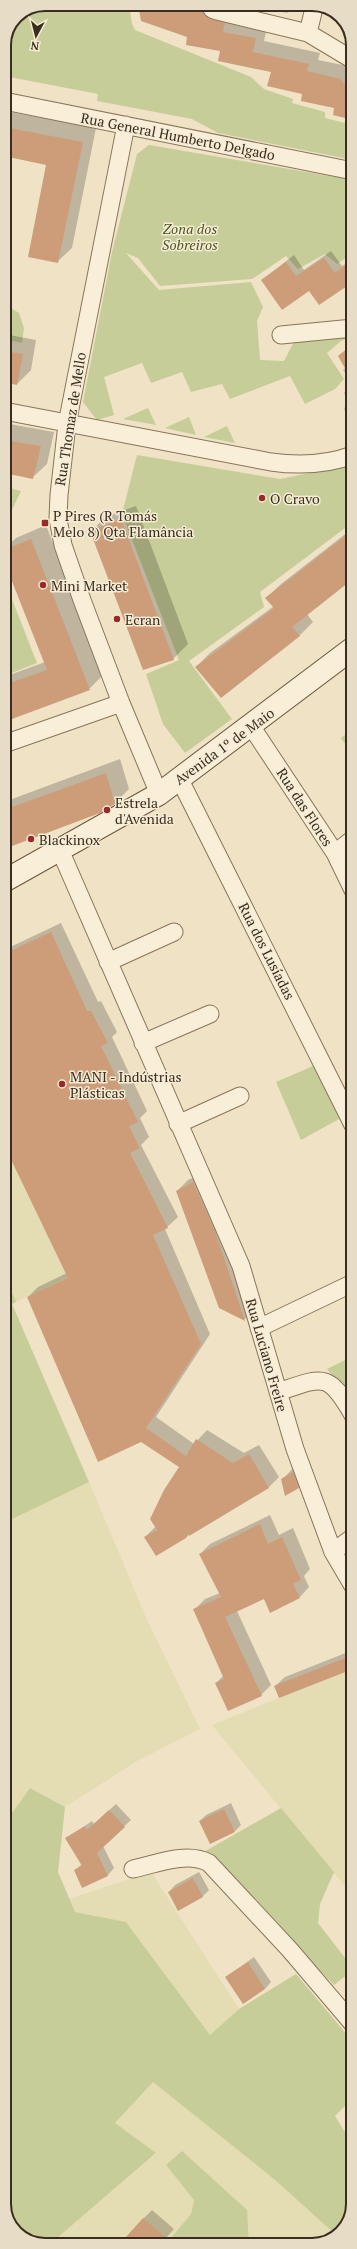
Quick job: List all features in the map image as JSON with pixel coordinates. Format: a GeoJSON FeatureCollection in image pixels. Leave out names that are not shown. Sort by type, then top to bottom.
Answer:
{"type":"FeatureCollection","features":[{"type":"Feature","properties":{"kind":"street"},"geometry":{"type":"LineString","coordinates":[[215,11],[308,33],[346,56]]}},
{"type":"Feature","properties":{"kind":"street"},"geometry":{"type":"LineString","coordinates":[[308,33],[313,11]]}},
{"type":"Feature","properties":{"kind":"street","name":"Rua General Humberto Delgado"},"geometry":{"type":"LineString","coordinates":[[11,102],[346,170]]}},
{"type":"Feature","properties":{"kind":"street","name":"Rua Thomaz de Mello"},"geometry":{"type":"LineString","coordinates":[[126,125],[67,424],[58,503],[60,534],[121,703],[159,794]]}},
{"type":"Feature","properties":{"kind":"street"},"geometry":{"type":"LineString","coordinates":[[281,335],[346,329]]}},
{"type":"Feature","properties":{"kind":"street"},"geometry":{"type":"LineString","coordinates":[[11,412],[282,463],[318,463],[346,457]]}},
{"type":"Feature","properties":{"kind":"street","name":"Avenida 1º de Maio"},"geometry":{"type":"LineString","coordinates":[[11,877],[159,794],[346,653]]}},
{"type":"Feature","properties":{"kind":"street"},"geometry":{"type":"LineString","coordinates":[[11,742],[121,703]]}},
{"type":"Feature","properties":{"kind":"street","name":"Rua das Flores"},"geometry":{"type":"LineString","coordinates":[[251,726],[335,853],[346,876]]}},
{"type":"Feature","properties":{"kind":"street","name":"Rua dos Lusíadas"},"geometry":{"type":"LineString","coordinates":[[179,778],[346,1111]]}},
{"type":"Feature","properties":{"kind":"street"},"geometry":{"type":"LineString","coordinates":[[335,853],[346,844]]}},
{"type":"Feature","properties":{"kind":"street","name":"Rua Luciano Freire"},"geometry":{"type":"LineString","coordinates":[[60,850],[241,1266],[295,1449],[333,1552],[346,1574]]}},
{"type":"Feature","properties":{"kind":"street"},"geometry":{"type":"LineString","coordinates":[[108,962],[174,932]]}},
{"type":"Feature","properties":{"kind":"street"},"geometry":{"type":"LineString","coordinates":[[143,1043],[210,1014]]}},
{"type":"Feature","properties":{"kind":"street"},"geometry":{"type":"LineString","coordinates":[[178,1124],[240,1096]]}},
{"type":"Feature","properties":{"kind":"street"},"geometry":{"type":"LineString","coordinates":[[259,1328],[346,1285]]}},
{"type":"Feature","properties":{"kind":"street"},"geometry":{"type":"LineString","coordinates":[[278,1392],[306,1383],[320,1381],[330,1382],[338,1390],[346,1403]]}},
{"type":"Feature","properties":{"kind":"street"},"geometry":{"type":"LineString","coordinates":[[333,1552],[346,1543]]}},
{"type":"Feature","properties":{"kind":"street"},"geometry":{"type":"LineString","coordinates":[[133,1869],[189,1857],[201,1859],[209,1863],[290,1950],[346,2016]]}},
{"type":"Feature","properties":{"kind":"shaded area"},"geometry":{"type":"Polygon","coordinates":[[[11,1159],[68,1277],[16,1302],[11,1290],[11,1159]]]}},
{"type":"Feature","properties":{"kind":"shaded area"},"geometry":{"type":"Polygon","coordinates":[[[89,1482],[148,1622],[200,1729],[137,1761],[65,1807],[30,1788],[11,1814],[11,1520],[89,1482]]]}},
{"type":"Feature","properties":{"kind":"shaded area"},"geometry":{"type":"Polygon","coordinates":[[[346,1671],[346,1888],[212,1725],[346,1671]]]}},
{"type":"Feature","properties":{"kind":"shaded area"},"geometry":{"type":"Polygon","coordinates":[[[151,1872],[239,2009],[210,2035],[126,1922],[75,1912],[69,1899],[151,1872]]]}},
{"type":"Feature","properties":{"kind":"shaded area"},"geometry":{"type":"Polygon","coordinates":[[[153,2082],[274,2179],[332,2232],[317,2238],[249,2238],[247,2210],[166,2165],[194,2199],[191,2214],[171,2238],[57,2238],[156,2154],[115,2123],[153,2082]]]}},
{"type":"Feature","properties":{"kind":"green space"},"geometry":{"type":"Polygon","coordinates":[[[44,11],[130,11],[132,24],[135,30],[251,77],[264,89],[293,99],[292,103],[325,112],[325,118],[346,123],[346,159],[218,133],[192,119],[97,101],[98,94],[11,77],[12,38],[21,21],[32,14],[44,11]]]}},
{"type":"Feature","properties":{"kind":"green space","name":"Zona dos Sobreiros"},"geometry":{"type":"Polygon","coordinates":[[[149,145],[346,179],[346,258],[337,264],[325,254],[298,269],[286,256],[252,279],[160,286],[138,258],[126,253],[159,290],[251,282],[263,307],[257,321],[260,360],[284,361],[295,340],[346,333],[346,339],[341,341],[327,353],[344,379],[335,389],[305,404],[290,376],[230,399],[222,384],[191,392],[182,372],[151,383],[142,363],[104,377],[114,415],[97,420],[83,402],[112,252],[137,154],[149,145]]]}},
{"type":"Feature","properties":{"kind":"green space"},"geometry":{"type":"Polygon","coordinates":[[[11,308],[19,313],[24,328],[22,343],[11,341],[11,308]]]}},
{"type":"Feature","properties":{"kind":"green space"},"geometry":{"type":"Polygon","coordinates":[[[148,408],[156,425],[123,419],[148,408]]]}},
{"type":"Feature","properties":{"kind":"green space"},"geometry":{"type":"Polygon","coordinates":[[[189,417],[196,435],[165,428],[189,417]]]}},
{"type":"Feature","properties":{"kind":"green space"},"geometry":{"type":"Polygon","coordinates":[[[227,426],[235,443],[204,437],[227,426]]]}},
{"type":"Feature","properties":{"kind":"green space"},"geometry":{"type":"Polygon","coordinates":[[[137,455],[280,479],[346,465],[346,527],[260,592],[264,607],[189,661],[232,719],[185,753],[163,724],[146,674],[179,660],[122,514],[137,455]]]}},
{"type":"Feature","properties":{"kind":"green space"},"geometry":{"type":"Polygon","coordinates":[[[11,489],[21,491],[11,512],[11,489]]]}},
{"type":"Feature","properties":{"kind":"green space"},"geometry":{"type":"Polygon","coordinates":[[[11,597],[37,663],[11,673],[11,597]]]}},
{"type":"Feature","properties":{"kind":"green space"},"geometry":{"type":"Polygon","coordinates":[[[346,734],[346,745],[341,738],[346,734]]]}},
{"type":"Feature","properties":{"kind":"green space"},"geometry":{"type":"Polygon","coordinates":[[[313,1066],[341,1118],[301,1140],[276,1082],[313,1066]]]}},
{"type":"Feature","properties":{"kind":"green space"},"geometry":{"type":"Polygon","coordinates":[[[11,1290],[16,1302],[12,1304],[89,1482],[11,1520],[11,1290]]]}},
{"type":"Feature","properties":{"kind":"green space"},"geometry":{"type":"Polygon","coordinates":[[[346,1360],[346,1393],[327,1369],[346,1360]]]}},
{"type":"Feature","properties":{"kind":"green space"},"geometry":{"type":"Polygon","coordinates":[[[30,1788],[65,1807],[58,1872],[75,1912],[126,1922],[210,2035],[239,2009],[296,1974],[346,2034],[346,2105],[335,2116],[346,2134],[346,2204],[342,2221],[333,2231],[274,2179],[153,2082],[115,2123],[156,2153],[57,2238],[36,2237],[24,2231],[18,2225],[14,2219],[11,2209],[11,1814],[30,1788]]]}},
{"type":"Feature","properties":{"kind":"green space"},"geometry":{"type":"Polygon","coordinates":[[[281,1808],[334,1872],[320,1904],[318,1923],[346,1959],[346,1976],[334,1985],[202,1853],[281,1808]]]}},
{"type":"Feature","properties":{"kind":"green space"},"geometry":{"type":"Polygon","coordinates":[[[182,2151],[247,2210],[249,2238],[171,2238],[191,2214],[194,2200],[166,2165],[182,2151]]]}},
{"type":"Feature","properties":{"kind":"building"},"geometry":{"type":"Polygon","coordinates":[[[139,11],[203,11],[205,16],[225,23],[223,32],[256,38],[253,52],[309,64],[307,71],[341,79],[343,83],[346,84],[346,118],[333,115],[334,108],[301,101],[302,94],[267,86],[271,72],[218,61],[220,51],[186,45],[187,37],[141,21],[139,11]]]}},
{"type":"Feature","properties":{"kind":"building"},"geometry":{"type":"Polygon","coordinates":[[[11,128],[83,142],[58,263],[28,257],[46,165],[11,158],[11,128]]]}},
{"type":"Feature","properties":{"kind":"building"},"geometry":{"type":"Polygon","coordinates":[[[324,258],[335,273],[346,265],[346,287],[319,305],[309,291],[282,310],[261,280],[286,262],[296,276],[324,258]]]}},
{"type":"Feature","properties":{"kind":"building"},"geometry":{"type":"Polygon","coordinates":[[[346,350],[346,370],[338,356],[346,350]]]}},
{"type":"Feature","properties":{"kind":"building"},"geometry":{"type":"Polygon","coordinates":[[[11,352],[23,354],[17,385],[11,384],[11,352]]]}},
{"type":"Feature","properties":{"kind":"building"},"geometry":{"type":"Polygon","coordinates":[[[11,441],[41,446],[33,479],[11,474],[11,441]]]}},
{"type":"Feature","properties":{"kind":"building"},"geometry":{"type":"Polygon","coordinates":[[[121,519],[174,660],[143,670],[90,531],[121,519]]]}},
{"type":"Feature","properties":{"kind":"building"},"geometry":{"type":"Polygon","coordinates":[[[346,535],[346,585],[292,627],[300,636],[221,698],[195,667],[274,608],[265,598],[346,535]]]}},
{"type":"Feature","properties":{"kind":"building"},"geometry":{"type":"Polygon","coordinates":[[[31,539],[90,690],[11,719],[11,683],[47,670],[11,579],[11,547],[31,539]]]}},
{"type":"Feature","properties":{"kind":"building"},"geometry":{"type":"Polygon","coordinates":[[[106,773],[115,804],[100,813],[11,846],[11,807],[106,773]]]}},
{"type":"Feature","properties":{"kind":"building"},"geometry":{"type":"Polygon","coordinates":[[[51,932],[87,1011],[91,1011],[108,1043],[101,1046],[138,1122],[129,1126],[140,1148],[130,1153],[168,1228],[153,1235],[201,1344],[146,1428],[186,1456],[196,1439],[233,1463],[249,1454],[269,1488],[189,1536],[189,1534],[186,1538],[156,1556],[144,1537],[157,1530],[150,1519],[164,1490],[179,1467],[141,1442],[98,1462],[27,1297],[68,1278],[11,1160],[11,951],[51,932]]]}},
{"type":"Feature","properties":{"kind":"building"},"geometry":{"type":"Polygon","coordinates":[[[193,1182],[215,1231],[245,1321],[219,1308],[176,1191],[193,1182]]]}},
{"type":"Feature","properties":{"kind":"building"},"geometry":{"type":"Polygon","coordinates":[[[293,1472],[299,1488],[285,1496],[281,1479],[293,1472]]]}},
{"type":"Feature","properties":{"kind":"building"},"geometry":{"type":"Polygon","coordinates":[[[260,1524],[268,1544],[282,1537],[301,1580],[293,1584],[300,1598],[270,1613],[264,1599],[225,1617],[262,1696],[228,1711],[215,1683],[224,1679],[193,1609],[221,1597],[199,1554],[260,1524]]]}},
{"type":"Feature","properties":{"kind":"building"},"geometry":{"type":"Polygon","coordinates":[[[346,1658],[346,1672],[279,1698],[274,1686],[346,1658]]]}},
{"type":"Feature","properties":{"kind":"building"},"geometry":{"type":"Polygon","coordinates":[[[224,1809],[235,1832],[210,1844],[199,1821],[224,1809]]]}},
{"type":"Feature","properties":{"kind":"building"},"geometry":{"type":"Polygon","coordinates":[[[109,1810],[125,1827],[97,1853],[108,1876],[82,1888],[74,1870],[82,1866],[65,1838],[85,1826],[87,1830],[109,1810]]]}},
{"type":"Feature","properties":{"kind":"building"},"geometry":{"type":"Polygon","coordinates":[[[193,1878],[203,1897],[178,1911],[168,1892],[193,1878]]]}},
{"type":"Feature","properties":{"kind":"building"},"geometry":{"type":"Polygon","coordinates":[[[248,1962],[265,1989],[243,2004],[225,1977],[248,1962]]]}},
{"type":"Feature","properties":{"kind":"building"},"geometry":{"type":"Polygon","coordinates":[[[143,2218],[166,2238],[127,2238],[126,2237],[143,2218]]]}},
{"type":"Feature","properties":{"kind":"place","name":"O Cravo"},"geometry":{"type":"Point","coordinates":[262,498]}},
{"type":"Feature","properties":{"kind":"place","name":"P Pires (R Tomás Melo 8) Qta Flamância"},"geometry":{"type":"Point","coordinates":[45,523]}},
{"type":"Feature","properties":{"kind":"place","name":"Mini Market"},"geometry":{"type":"Point","coordinates":[43,585]}},
{"type":"Feature","properties":{"kind":"place","name":"Ecran"},"geometry":{"type":"Point","coordinates":[117,619]}},
{"type":"Feature","properties":{"kind":"place","name":"Estrela d'Avenida"},"geometry":{"type":"Point","coordinates":[107,810]}},
{"type":"Feature","properties":{"kind":"place","name":"Blackinox"},"geometry":{"type":"Point","coordinates":[31,839]}},
{"type":"Feature","properties":{"kind":"place","name":"MANI - Indústrias Plásticas"},"geometry":{"type":"Point","coordinates":[62,1084]}}]}
